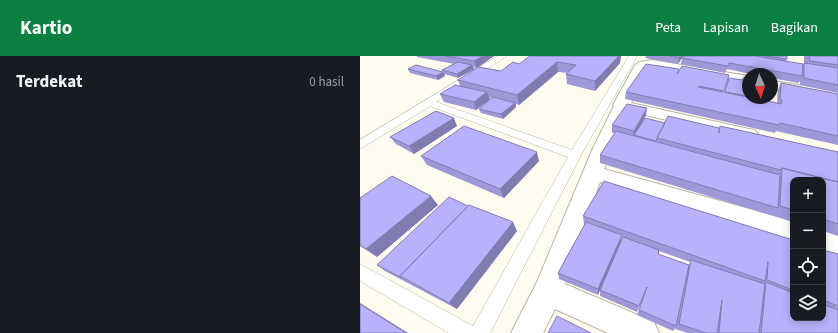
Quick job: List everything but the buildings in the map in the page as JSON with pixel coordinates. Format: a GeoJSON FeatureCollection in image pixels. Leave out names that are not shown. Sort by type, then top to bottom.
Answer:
{"type":"FeatureCollection","features":[{"type":"Feature","properties":{"kind":"street"},"geometry":{"type":"LineString","coordinates":[[528,333],[548,291],[593,172],[621,105],[640,68],[647,64],[742,79]]}},
{"type":"Feature","properties":{"kind":"street"},"geometry":{"type":"LineString","coordinates":[[778,85],[838,96]]}},
{"type":"Feature","properties":{"kind":"street"},"geometry":{"type":"LineString","coordinates":[[621,105],[768,138]]}},
{"type":"Feature","properties":{"kind":"street"},"geometry":{"type":"LineString","coordinates":[[593,172],[790,230]]}},
{"type":"Feature","properties":{"kind":"street"},"geometry":{"type":"LineString","coordinates":[[826,241],[838,244]]}},
{"type":"Feature","properties":{"kind":"street"},"geometry":{"type":"LineString","coordinates":[[548,291],[642,333]]}},
{"type":"Feature","properties":{"kind":"lane"},"geometry":{"type":"LineString","coordinates":[[360,145],[503,56]]}},
{"type":"Feature","properties":{"kind":"lane"},"geometry":{"type":"LineString","coordinates":[[480,333],[575,155],[633,56]]}},
{"type":"Feature","properties":{"kind":"lane"},"geometry":{"type":"LineString","coordinates":[[428,102],[575,155]]}},
{"type":"Feature","properties":{"kind":"lane"},"geometry":{"type":"LineString","coordinates":[[360,272],[467,333]]}}]}
